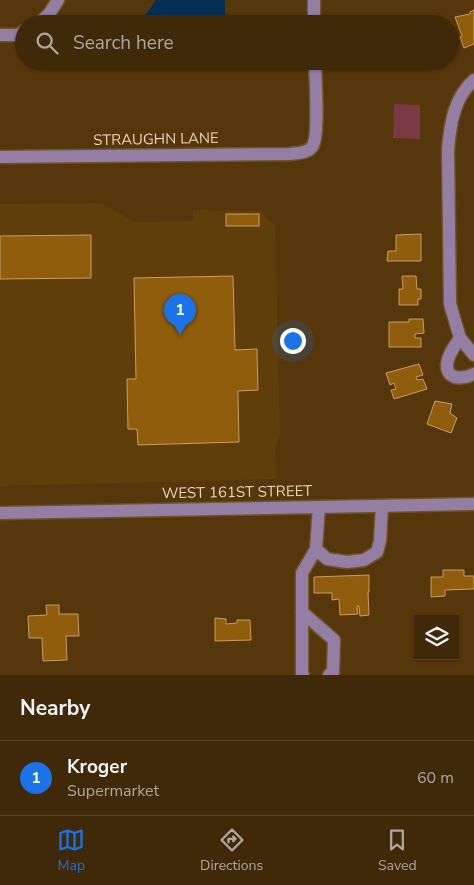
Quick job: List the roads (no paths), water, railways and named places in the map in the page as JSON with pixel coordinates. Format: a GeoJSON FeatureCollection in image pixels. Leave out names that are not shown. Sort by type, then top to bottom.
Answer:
{"type":"FeatureCollection","features":[{"type":"Feature","properties":{"kind":"street"},"geometry":{"type":"LineString","coordinates":[[48,15],[58,0]]}},
{"type":"Feature","properties":{"kind":"street"},"geometry":{"type":"LineString","coordinates":[[314,0],[314,15]]}},
{"type":"Feature","properties":{"kind":"street"},"geometry":{"type":"LineString","coordinates":[[0,35],[15,35]]}},
{"type":"Feature","properties":{"kind":"street","name":"STRAUGHN LANE"},"geometry":{"type":"LineString","coordinates":[[0,157],[290,154],[307,152],[312,148],[316,133],[315,70]]}},
{"type":"Feature","properties":{"kind":"street"},"geometry":{"type":"LineString","coordinates":[[474,80],[456,107],[452,120],[448,150],[450,304],[460,338],[474,355]]}},
{"type":"Feature","properties":{"kind":"street"},"geometry":{"type":"LineString","coordinates":[[460,338],[451,352],[447,365],[449,372],[456,378],[464,379],[474,374]]}},
{"type":"Feature","properties":{"kind":"street","name":"WEST 161ST STREET"},"geometry":{"type":"LineString","coordinates":[[0,513],[474,504]]}},
{"type":"Feature","properties":{"kind":"street"},"geometry":{"type":"LineString","coordinates":[[316,549],[327,559],[346,562],[364,560],[377,552],[380,542],[382,506]]}},
{"type":"Feature","properties":{"kind":"street"},"geometry":{"type":"LineString","coordinates":[[303,675],[302,573],[316,549],[319,507]]}},
{"type":"Feature","properties":{"kind":"street"},"geometry":{"type":"LineString","coordinates":[[302,612],[334,640],[334,672],[330,675]]}},
{"type":"Feature","properties":{"kind":"water"},"geometry":{"type":"Polygon","coordinates":[[[156,0],[225,0],[225,15],[145,15],[156,0]]]}},
{"type":"Feature","properties":{"kind":"place","name":"Kroger"},"geometry":{"type":"Point","coordinates":[180,335]}}]}
